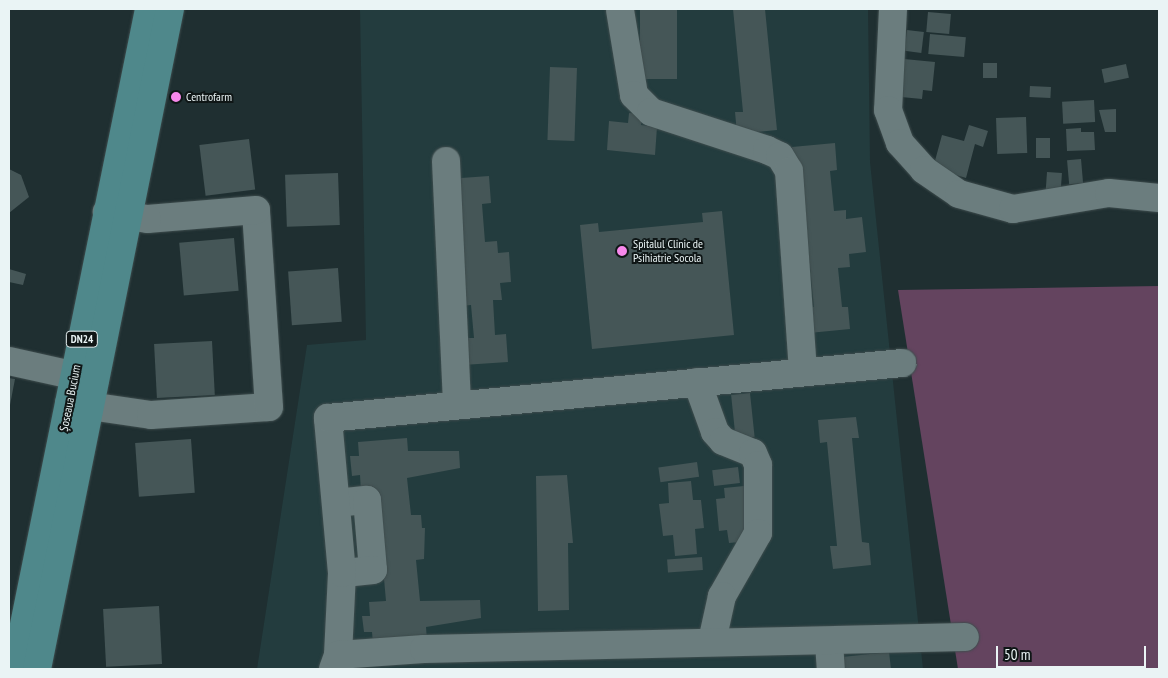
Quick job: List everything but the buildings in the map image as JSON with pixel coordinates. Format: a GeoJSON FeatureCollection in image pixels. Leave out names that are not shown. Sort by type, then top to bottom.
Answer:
{"type":"FeatureCollection","features":[{"type":"Feature","properties":{"kind":"main road","name":"Șoseaua Bucium"},"geometry":{"type":"LineString","coordinates":[[26,668],[118,214],[149,9]]}},
{"type":"Feature","properties":{"kind":"main road","name":"Șoseaua Bucium"},"geometry":{"type":"LineString","coordinates":[[118,214],[170,9]]}},
{"type":"Feature","properties":{"kind":"street"},"geometry":{"type":"LineString","coordinates":[[894,9],[888,110],[900,143],[924,170],[959,194],[1013,209],[1109,193],[1159,198]]}},
{"type":"Feature","properties":{"kind":"street"},"geometry":{"type":"LineString","coordinates":[[620,10],[634,95],[651,112],[767,150],[780,156],[789,171],[803,372]]}},
{"type":"Feature","properties":{"kind":"street"},"geometry":{"type":"LineString","coordinates":[[446,161],[457,404]]}},
{"type":"Feature","properties":{"kind":"street"},"geometry":{"type":"LineString","coordinates":[[79,405],[151,415],[269,407],[256,210],[147,219],[118,214]]}},
{"type":"Feature","properties":{"kind":"street"},"geometry":{"type":"LineString","coordinates":[[9,361],[85,378]]}},
{"type":"Feature","properties":{"kind":"street"},"geometry":{"type":"LineString","coordinates":[[902,363],[457,404],[328,418],[336,503],[367,500],[373,570],[342,573],[335,662],[476,658],[712,641],[829,642],[965,637]]}},
{"type":"Feature","properties":{"kind":"street"},"geometry":{"type":"LineString","coordinates":[[697,382],[715,432],[723,441],[753,454],[758,465],[758,533],[722,596],[712,641]]}},
{"type":"Feature","properties":{"kind":"street"},"geometry":{"type":"LineString","coordinates":[[829,642],[831,669]]}},
{"type":"Feature","properties":{"kind":"shaded area","name":"Spitalul Clinic de Psihiatrie Socola"},"geometry":{"type":"Polygon","coordinates":[[[360,9],[868,9],[870,162],[923,669],[257,669],[307,345],[366,340],[360,9]]]}},
{"type":"Feature","properties":{"kind":"shaded area"},"geometry":{"type":"Polygon","coordinates":[[[1159,286],[1159,669],[958,669],[898,290],[1159,286]]]}},
{"type":"Feature","properties":{"kind":"place","name":"Centrofarm"},"geometry":{"type":"Point","coordinates":[176,97]}},
{"type":"Feature","properties":{"kind":"place","name":"Spitalul Clinic de Psihiatrie Socola"},"geometry":{"type":"Point","coordinates":[622,251]}}]}
